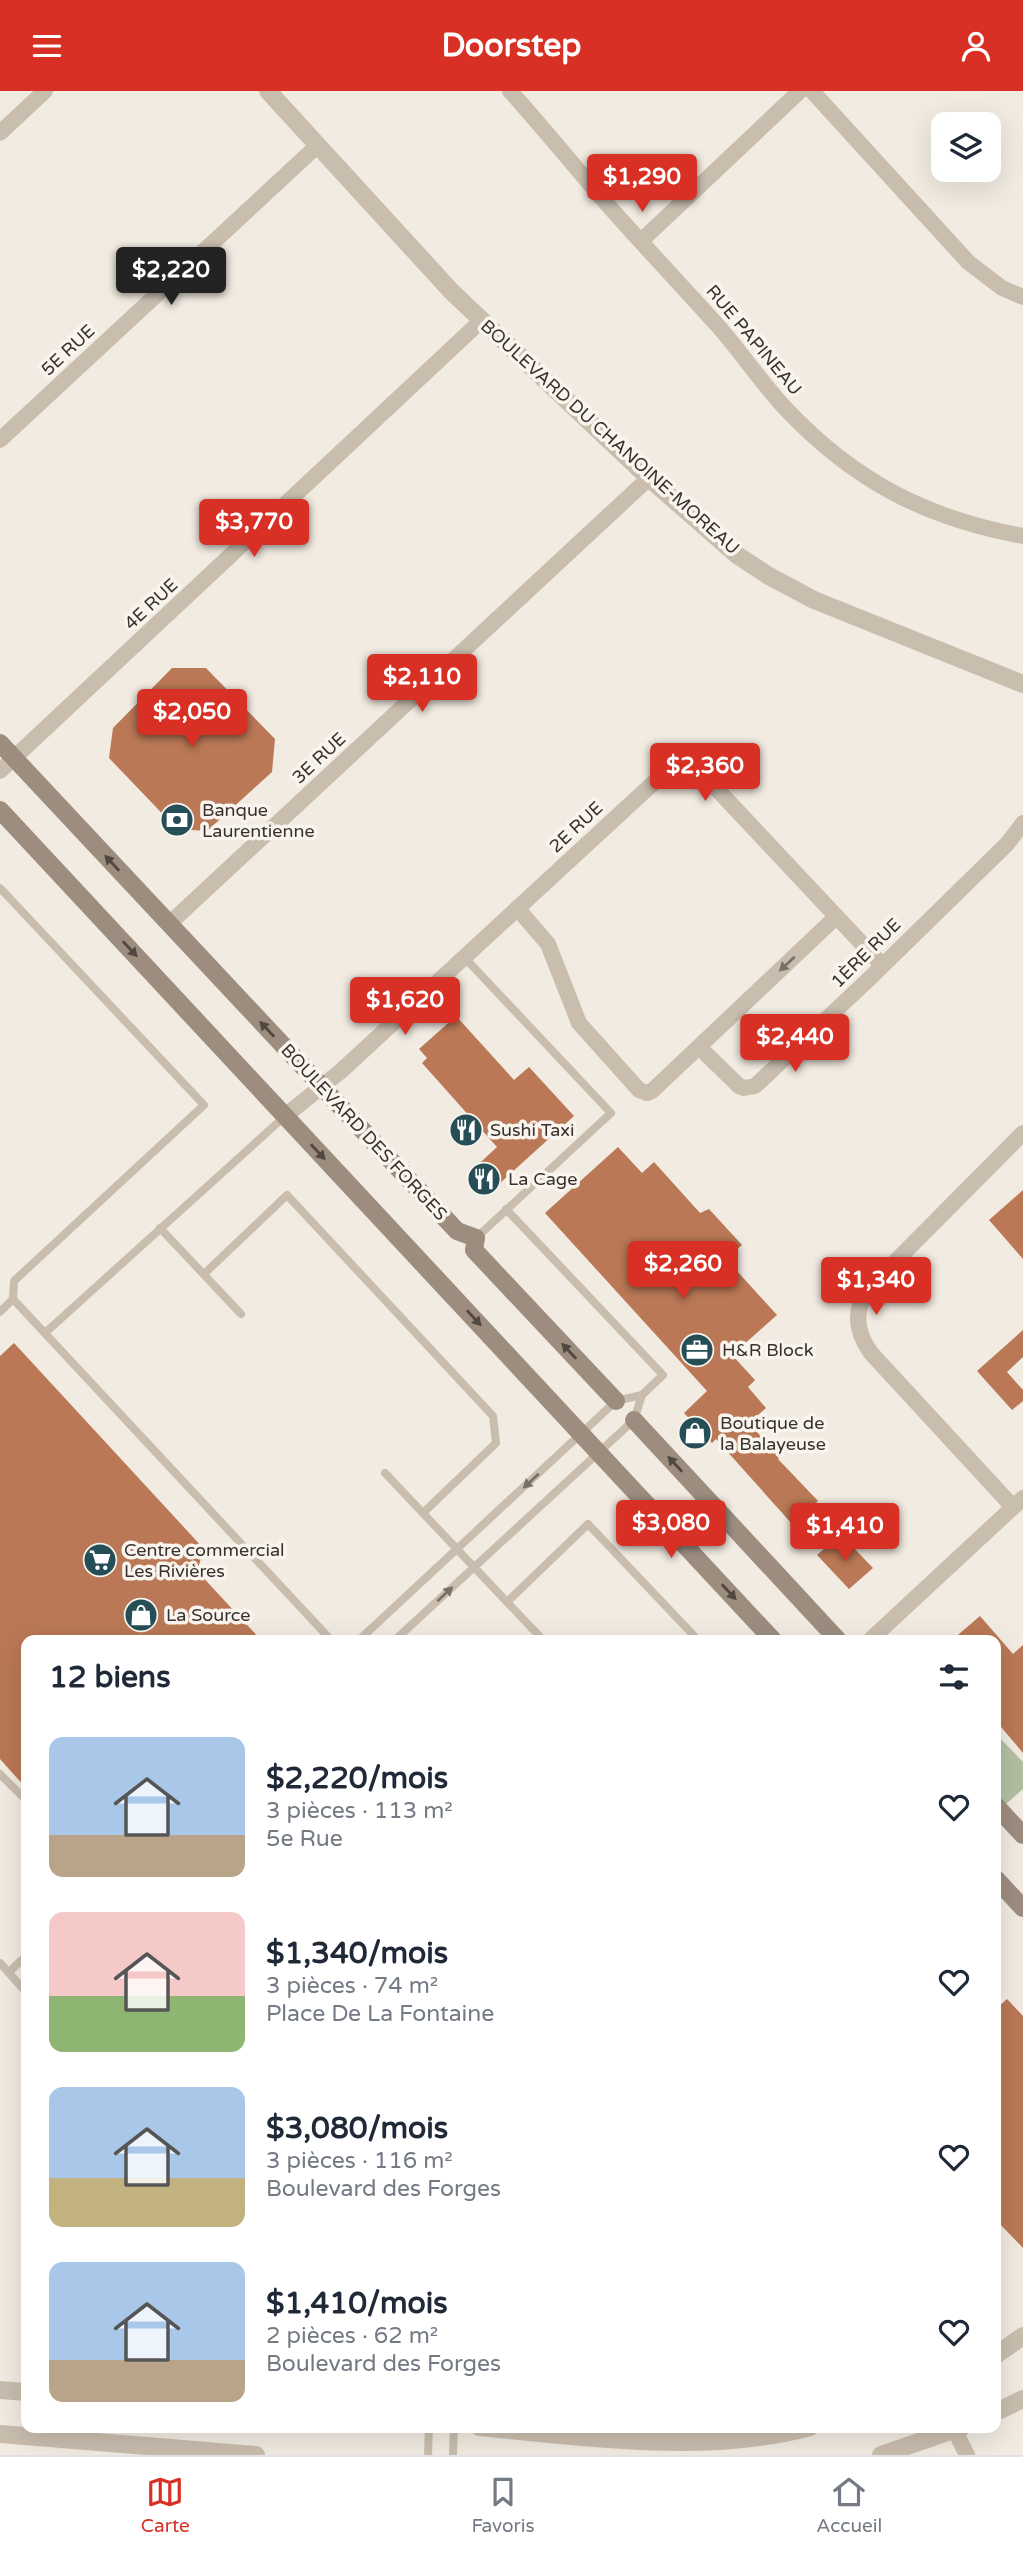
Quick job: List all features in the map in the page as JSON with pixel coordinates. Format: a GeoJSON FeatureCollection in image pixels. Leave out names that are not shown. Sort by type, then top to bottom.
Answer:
{"type":"FeatureCollection","features":[{"type":"Feature","properties":{"kind":"main road","name":"BOULEVARD DES FORGES"},"geometry":{"type":"LineString","coordinates":[[0,743],[457,1231],[476,1238]]}},
{"type":"Feature","properties":{"kind":"main road"},"geometry":{"type":"LineString","coordinates":[[0,810],[768,1635]]}},
{"type":"Feature","properties":{"kind":"main road"},"geometry":{"type":"LineString","coordinates":[[476,1238],[474,1250],[616,1401]]}},
{"type":"Feature","properties":{"kind":"main road"},"geometry":{"type":"LineString","coordinates":[[634,1420],[833,1635]]}},
{"type":"Feature","properties":{"kind":"main road"},"geometry":{"type":"LineString","coordinates":[[1001,1811],[1023,1835]]}},
{"type":"Feature","properties":{"kind":"main road"},"geometry":{"type":"LineString","coordinates":[[1001,1884],[1023,1908]]}},
{"type":"Feature","properties":{"kind":"street"},"geometry":{"type":"LineString","coordinates":[[0,133],[45,91]]}},
{"type":"Feature","properties":{"kind":"street","name":"BOULEVARD DU CHANOINE-MOREAU"},"geometry":{"type":"LineString","coordinates":[[268,91],[452,292],[649,478],[737,555],[783,585],[814,600],[1023,684]]}},
{"type":"Feature","properties":{"kind":"street","name":"RUE PAPINEAU"},"geometry":{"type":"LineString","coordinates":[[510,91],[719,327],[783,406],[835,454],[864,477],[913,504],[960,522],[1023,536]]}},
{"type":"Feature","properties":{"kind":"street"},"geometry":{"type":"LineString","coordinates":[[641,241],[800,91]]}},
{"type":"Feature","properties":{"kind":"street"},"geometry":{"type":"LineString","coordinates":[[812,91],[968,262],[996,284],[1023,297]]}},
{"type":"Feature","properties":{"kind":"street","name":"5E RUE"},"geometry":{"type":"LineString","coordinates":[[0,440],[317,146]]}},
{"type":"Feature","properties":{"kind":"street","name":"4E RUE"},"geometry":{"type":"LineString","coordinates":[[0,771],[482,320]]}},
{"type":"Feature","properties":{"kind":"street","name":"3E RUE"},"geometry":{"type":"LineString","coordinates":[[169,924],[649,478]]}},
{"type":"Feature","properties":{"kind":"street","name":"2E RUE"},"geometry":{"type":"LineString","coordinates":[[285,1116],[341,1072],[671,765],[685,762],[698,769],[882,965]]}},
{"type":"Feature","properties":{"kind":"street","name":"1ÈRE RUE"},"geometry":{"type":"LineString","coordinates":[[699,1047],[734,1083],[744,1088],[755,1086],[882,965],[1023,823]]}},
{"type":"Feature","properties":{"kind":"street"},"geometry":{"type":"LineString","coordinates":[[517,908],[546,940],[579,1023],[641,1091],[652,1091],[836,917]]}},
{"type":"Feature","properties":{"kind":"street"},"geometry":{"type":"LineString","coordinates":[[875,1635],[1018,1503],[871,1353],[860,1336],[857,1315],[863,1296],[870,1287],[1023,1133]]}},
{"type":"Feature","properties":{"kind":"street"},"geometry":{"type":"LineString","coordinates":[[616,1401],[634,1420]]}},
{"type":"Feature","properties":{"kind":"street"},"geometry":{"type":"LineString","coordinates":[[1001,2351],[1023,2336]]}},
{"type":"Feature","properties":{"kind":"street"},"geometry":{"type":"LineString","coordinates":[[0,2390],[21,2392]]}},
{"type":"Feature","properties":{"kind":"street"},"geometry":{"type":"LineString","coordinates":[[1001,2409],[1023,2399]]}},
{"type":"Feature","properties":{"kind":"street"},"geometry":{"type":"LineString","coordinates":[[546,2433],[668,2444],[723,2444],[791,2433]]}},
{"type":"Feature","properties":{"kind":"street"},"geometry":{"type":"LineString","coordinates":[[881,2455],[943,2433]]}},
{"type":"Feature","properties":{"kind":"street"},"geometry":{"type":"LineString","coordinates":[[959,2433],[967,2455]]}},
{"type":"Feature","properties":{"kind":"street"},"geometry":{"type":"LineString","coordinates":[[0,2434],[256,2455]]}},
{"type":"Feature","properties":{"kind":"lane"},"geometry":{"type":"LineString","coordinates":[[0,888],[204,1105],[14,1281],[13,1299],[0,1311]]}},
{"type":"Feature","properties":{"kind":"lane"},"geometry":{"type":"LineString","coordinates":[[464,957],[611,1114],[476,1238]]}},
{"type":"Feature","properties":{"kind":"lane"},"geometry":{"type":"LineString","coordinates":[[45,1333],[285,1116]]}},
{"type":"Feature","properties":{"kind":"lane"},"geometry":{"type":"LineString","coordinates":[[204,1274],[287,1195],[493,1416],[496,1443],[423,1513]]}},
{"type":"Feature","properties":{"kind":"lane"},"geometry":{"type":"LineString","coordinates":[[400,1635],[634,1420],[642,1395],[663,1375],[506,1209]]}},
{"type":"Feature","properties":{"kind":"lane"},"geometry":{"type":"LineString","coordinates":[[160,1228],[241,1314]]}},
{"type":"Feature","properties":{"kind":"lane"},"geometry":{"type":"LineString","coordinates":[[13,1299],[326,1635]]}},
{"type":"Feature","properties":{"kind":"lane"},"geometry":{"type":"LineString","coordinates":[[364,1635],[616,1401],[642,1395]]}},
{"type":"Feature","properties":{"kind":"lane"},"geometry":{"type":"LineString","coordinates":[[385,1473],[538,1635]]}},
{"type":"Feature","properties":{"kind":"lane"},"geometry":{"type":"LineString","coordinates":[[507,1601],[588,1524],[693,1635]]}},
{"type":"Feature","properties":{"kind":"lane"},"geometry":{"type":"LineString","coordinates":[[0,1774],[21,1795]]}},
{"type":"Feature","properties":{"kind":"lane"},"geometry":{"type":"LineString","coordinates":[[9,1972],[21,1961]]}},
{"type":"Feature","properties":{"kind":"lane"},"geometry":{"type":"LineString","coordinates":[[0,1963],[21,1986]]}},
{"type":"Feature","properties":{"kind":"lane"},"geometry":{"type":"LineString","coordinates":[[428,2455],[429,2433]]}},
{"type":"Feature","properties":{"kind":"lane"},"geometry":{"type":"LineString","coordinates":[[453,2455],[454,2433]]}},
{"type":"Feature","properties":{"kind":"green space"},"geometry":{"type":"Polygon","coordinates":[[[1001,1739],[1023,1762],[1023,1789],[1001,1808],[1001,1739]]]}},
{"type":"Feature","properties":{"kind":"building"},"geometry":{"type":"Polygon","coordinates":[[[172,668],[206,668],[275,739],[272,772],[207,831],[177,829],[109,758],[113,728],[172,668]]]}},
{"type":"Feature","properties":{"kind":"building"},"geometry":{"type":"Polygon","coordinates":[[[456,1016],[514,1080],[529,1067],[574,1116],[488,1194],[469,1173],[497,1147],[422,1063],[427,1058],[419,1049],[456,1016]]]}},
{"type":"Feature","properties":{"kind":"building"},"geometry":{"type":"Polygon","coordinates":[[[618,1147],[642,1173],[654,1162],[700,1213],[709,1209],[742,1245],[726,1259],[777,1315],[732,1355],[755,1380],[748,1387],[766,1408],[749,1423],[778,1459],[818,1501],[793,1525],[716,1439],[712,1443],[684,1413],[707,1391],[545,1213],[618,1147]]]}},
{"type":"Feature","properties":{"kind":"building"},"geometry":{"type":"Polygon","coordinates":[[[1023,1190],[1023,1259],[989,1220],[1023,1190]]]}},
{"type":"Feature","properties":{"kind":"building"},"geometry":{"type":"Polygon","coordinates":[[[1023,1330],[1023,1357],[1007,1372],[1023,1390],[1023,1401],[1012,1410],[977,1371],[1023,1330]]]}},
{"type":"Feature","properties":{"kind":"building","name":"Centre commercial Les Rivières"},"geometry":{"type":"Polygon","coordinates":[[[14,1343],[204,1549],[197,1571],[256,1635],[21,1635],[21,1782],[0,1759],[0,1356],[14,1343]]]}},
{"type":"Feature","properties":{"kind":"building"},"geometry":{"type":"Polygon","coordinates":[[[835,1539],[842,1545],[847,1541],[873,1568],[849,1589],[817,1555],[835,1539]]]}},
{"type":"Feature","properties":{"kind":"building"},"geometry":{"type":"Polygon","coordinates":[[[980,1616],[996,1635],[958,1635],[980,1616]]]}},
{"type":"Feature","properties":{"kind":"building"},"geometry":{"type":"Polygon","coordinates":[[[1001,1640],[1013,1654],[1023,1645],[1023,1753],[1001,1727],[1001,1640]]]}},
{"type":"Feature","properties":{"kind":"building"},"geometry":{"type":"Polygon","coordinates":[[[1007,1999],[1023,2016],[1023,2248],[1001,2225],[1001,2004],[1007,1999]]]}},
{"type":"Feature","properties":{"kind":"place","name":"Banque Laurentienne"},"geometry":{"type":"Point","coordinates":[177,820]}},
{"type":"Feature","properties":{"kind":"place","name":"Sushi Taxi"},"geometry":{"type":"Point","coordinates":[466,1130]}},
{"type":"Feature","properties":{"kind":"place","name":"La Cage"},"geometry":{"type":"Point","coordinates":[484,1179]}},
{"type":"Feature","properties":{"kind":"place","name":"H&R Block"},"geometry":{"type":"Point","coordinates":[697,1350]}},
{"type":"Feature","properties":{"kind":"place","name":"Boutique de la Balayeuse"},"geometry":{"type":"Point","coordinates":[695,1433]}},
{"type":"Feature","properties":{"kind":"place","name":"Centre commercial Les Rivières"},"geometry":{"type":"Point","coordinates":[100,1560]}},
{"type":"Feature","properties":{"kind":"place","name":"La Source"},"geometry":{"type":"Point","coordinates":[141,1615]}}]}
